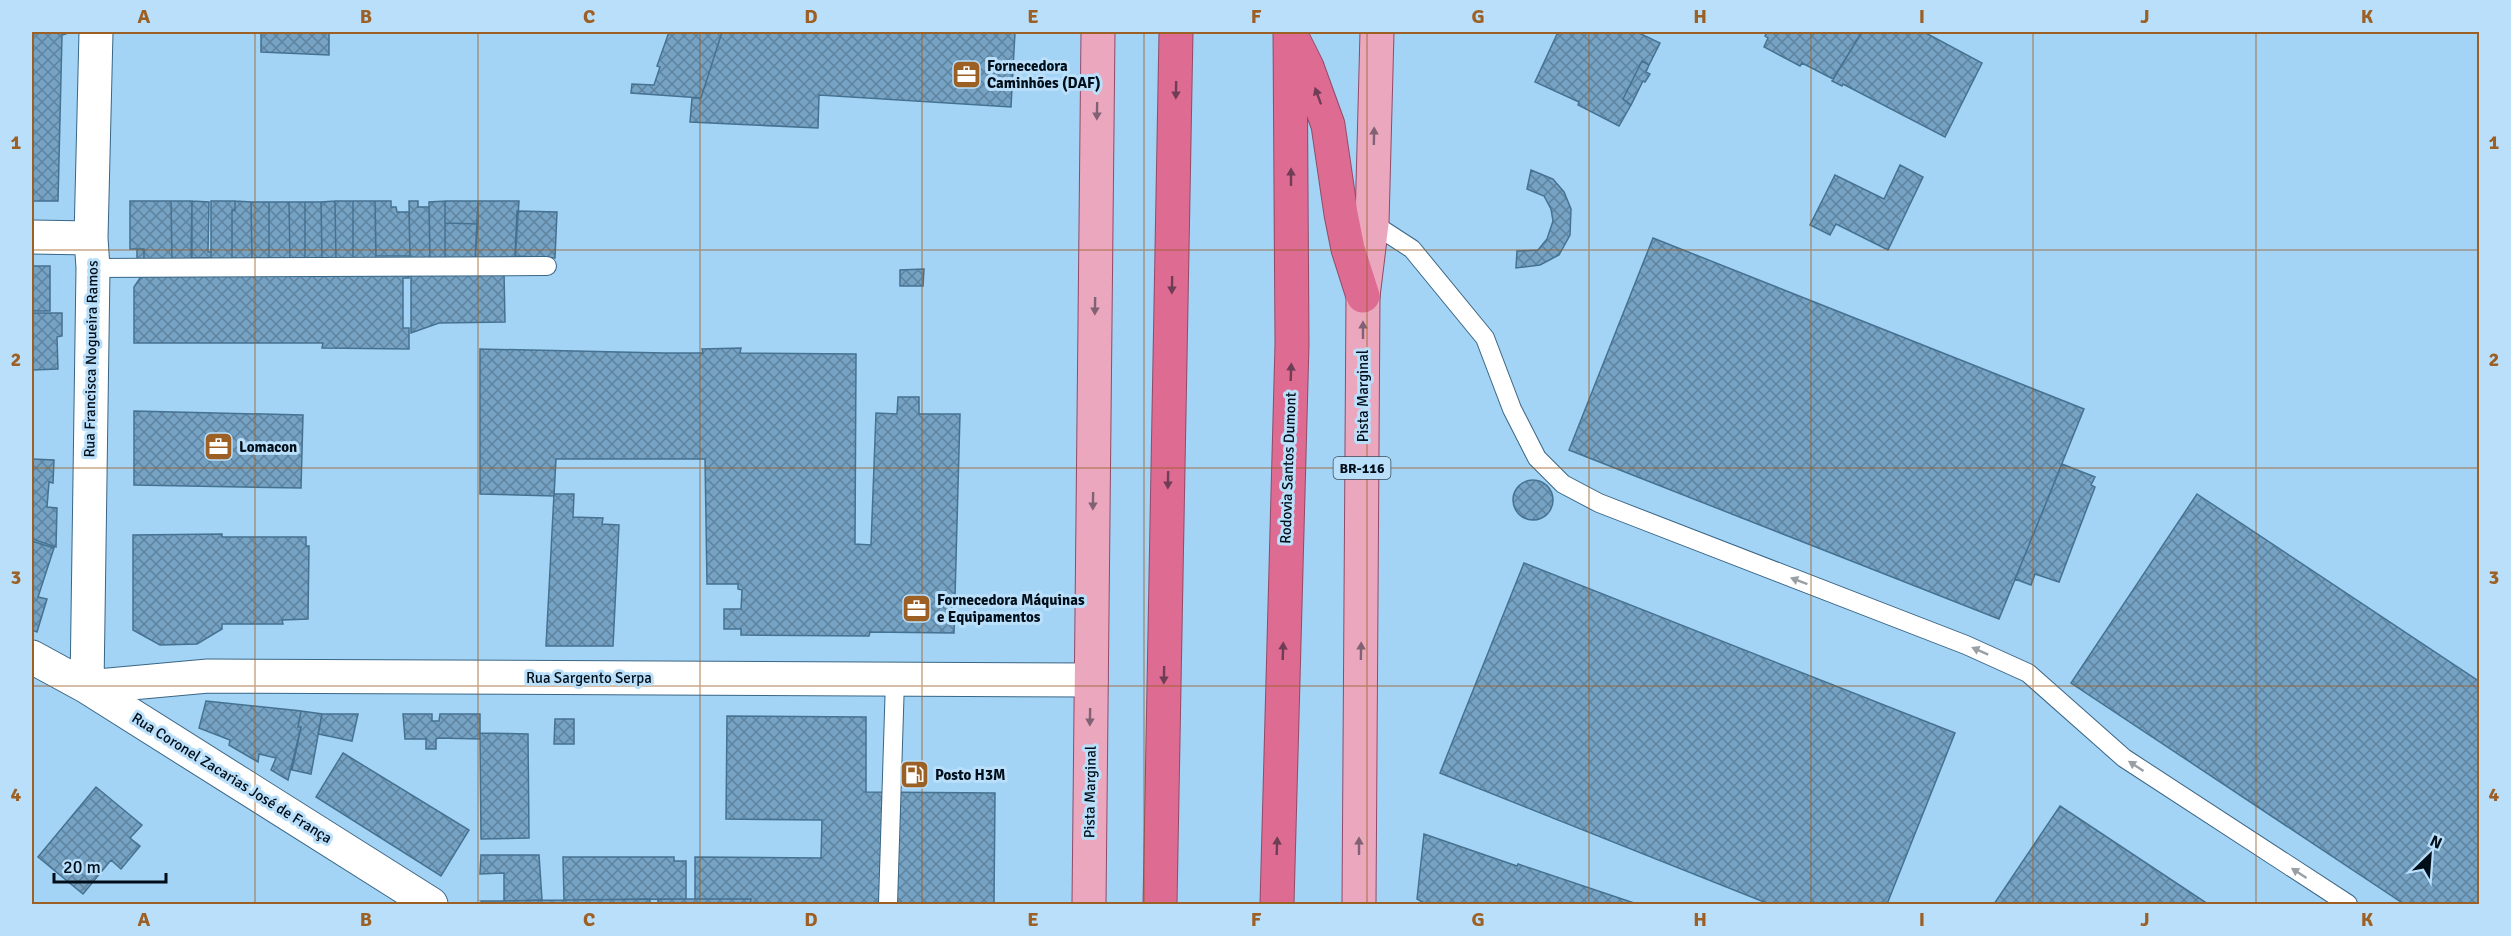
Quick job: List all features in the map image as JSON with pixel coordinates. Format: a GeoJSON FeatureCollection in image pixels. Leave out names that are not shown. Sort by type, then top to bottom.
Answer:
{"type":"FeatureCollection","features":[{"type":"Feature","properties":{"kind":"highway"},"geometry":{"type":"LineString","coordinates":[[1160,904],[1176,32]]}},
{"type":"Feature","properties":{"kind":"highway"},"geometry":{"type":"LineString","coordinates":[[1290,32],[1307,67],[1328,125],[1348,249],[1363,296]]}},
{"type":"Feature","properties":{"kind":"highway","name":"Rodovia Santos Dumont"},"geometry":{"type":"LineString","coordinates":[[1277,904],[1292,344],[1290,32]]}},
{"type":"Feature","properties":{"kind":"main road","name":"Pista Marginal"},"geometry":{"type":"LineString","coordinates":[[1089,904],[1098,32]]}},
{"type":"Feature","properties":{"kind":"main road","name":"Pista Marginal"},"geometry":{"type":"LineString","coordinates":[[1359,904],[1363,296],[1372,223],[1377,32]]}},
{"type":"Feature","properties":{"kind":"street","name":"Rua Francisca Nogueira Ramos"},"geometry":{"type":"LineString","coordinates":[[87,687],[96,32]]}},
{"type":"Feature","properties":{"kind":"street"},"geometry":{"type":"LineString","coordinates":[[32,237],[92,253]]}},
{"type":"Feature","properties":{"kind":"street","name":"Rua Coronel Zacarias José de França"},"geometry":{"type":"LineString","coordinates":[[32,657],[87,687],[431,904]]}},
{"type":"Feature","properties":{"kind":"street","name":"Rua Sargento Serpa"},"geometry":{"type":"LineString","coordinates":[[87,687],[208,676],[1091,680]]}},
{"type":"Feature","properties":{"kind":"lane"},"geometry":{"type":"LineString","coordinates":[[1372,223],[1412,249],[1485,338],[1512,409],[1537,458],[1563,484],[1599,503],[1966,645],[2028,673],[2124,758],[2348,904]]}},
{"type":"Feature","properties":{"kind":"lane"},"geometry":{"type":"LineString","coordinates":[[92,253],[547,266]]}},
{"type":"Feature","properties":{"kind":"lane"},"geometry":{"type":"LineString","coordinates":[[888,904],[895,680]]}},
{"type":"Feature","properties":{"kind":"building"},"geometry":{"type":"Polygon","coordinates":[[[32,32],[66,32],[62,35],[58,201],[32,201],[32,32]]]}},
{"type":"Feature","properties":{"kind":"building"},"geometry":{"type":"Polygon","coordinates":[[[261,32],[329,32],[329,55],[261,52],[261,32]]]}},
{"type":"Feature","properties":{"kind":"building"},"geometry":{"type":"Polygon","coordinates":[[[669,32],[722,32],[701,98],[631,93],[632,84],[654,85],[660,67],[657,66],[669,32]]]}},
{"type":"Feature","properties":{"kind":"building"},"geometry":{"type":"Polygon","coordinates":[[[722,32],[1015,32],[1011,107],[819,95],[818,128],[690,122],[692,98],[701,98],[722,32]]]}},
{"type":"Feature","properties":{"kind":"building"},"geometry":{"type":"Polygon","coordinates":[[[1558,32],[1637,32],[1660,43],[1649,65],[1642,61],[1623,99],[1631,105],[1619,126],[1578,105],[1579,102],[1535,82],[1558,32]]]}},
{"type":"Feature","properties":{"kind":"building"},"geometry":{"type":"Polygon","coordinates":[[[1767,32],[1862,32],[1833,79],[1802,63],[1800,66],[1764,47],[1768,38],[1765,36],[1767,32]]]}},
{"type":"Feature","properties":{"kind":"building"},"geometry":{"type":"Polygon","coordinates":[[[1862,32],[1924,32],[1982,63],[1945,137],[1843,84],[1842,86],[1832,81],[1862,32]]]}},
{"type":"Feature","properties":{"kind":"building"},"geometry":{"type":"Polygon","coordinates":[[[1642,61],[1649,65],[1646,72],[1650,74],[1645,82],[1643,81],[1631,105],[1623,99],[1642,61]]]}},
{"type":"Feature","properties":{"kind":"building"},"geometry":{"type":"Polygon","coordinates":[[[1900,165],[1923,177],[1888,250],[1836,224],[1830,235],[1810,225],[1835,175],[1884,199],[1900,165]]]}},
{"type":"Feature","properties":{"kind":"building"},"geometry":{"type":"Polygon","coordinates":[[[1531,170],[1553,179],[1564,192],[1571,209],[1570,235],[1559,255],[1540,265],[1516,268],[1517,251],[1538,250],[1547,239],[1553,221],[1551,209],[1544,196],[1527,189],[1531,170]]]}},
{"type":"Feature","properties":{"kind":"building"},"geometry":{"type":"Polygon","coordinates":[[[130,201],[171,201],[172,263],[144,260],[144,249],[130,249],[130,201]]]}},
{"type":"Feature","properties":{"kind":"building"},"geometry":{"type":"Polygon","coordinates":[[[171,201],[192,201],[192,261],[172,261],[171,201]]]}},
{"type":"Feature","properties":{"kind":"building"},"geometry":{"type":"Polygon","coordinates":[[[192,201],[209,202],[208,252],[211,252],[211,258],[191,258],[192,201]]]}},
{"type":"Feature","properties":{"kind":"building"},"geometry":{"type":"Polygon","coordinates":[[[211,201],[235,201],[235,210],[232,210],[232,262],[211,262],[211,201]]]}},
{"type":"Feature","properties":{"kind":"building"},"geometry":{"type":"Polygon","coordinates":[[[235,201],[251,202],[252,260],[232,262],[232,210],[235,210],[235,201]]]}},
{"type":"Feature","properties":{"kind":"building"},"geometry":{"type":"Polygon","coordinates":[[[335,201],[336,260],[322,260],[321,202],[335,201]]]}},
{"type":"Feature","properties":{"kind":"building"},"geometry":{"type":"Polygon","coordinates":[[[335,201],[353,201],[353,260],[336,260],[335,201]]]}},
{"type":"Feature","properties":{"kind":"building"},"geometry":{"type":"Polygon","coordinates":[[[353,201],[375,201],[376,260],[353,260],[353,201]]]}},
{"type":"Feature","properties":{"kind":"building"},"geometry":{"type":"Polygon","coordinates":[[[375,201],[391,201],[391,207],[396,207],[397,212],[409,212],[410,256],[376,256],[375,201]]]}},
{"type":"Feature","properties":{"kind":"building"},"geometry":{"type":"Polygon","coordinates":[[[409,201],[418,201],[418,207],[429,207],[430,259],[410,258],[409,201]]]}},
{"type":"Feature","properties":{"kind":"building"},"geometry":{"type":"Polygon","coordinates":[[[445,201],[478,201],[478,224],[445,223],[445,201]]]}},
{"type":"Feature","properties":{"kind":"building"},"geometry":{"type":"Polygon","coordinates":[[[445,201],[445,259],[430,259],[429,202],[445,201]]]}},
{"type":"Feature","properties":{"kind":"building"},"geometry":{"type":"Polygon","coordinates":[[[478,201],[519,201],[515,262],[475,261],[478,201]]]}},
{"type":"Feature","properties":{"kind":"building"},"geometry":{"type":"Polygon","coordinates":[[[251,202],[269,202],[269,261],[252,261],[251,202]]]}},
{"type":"Feature","properties":{"kind":"building"},"geometry":{"type":"Polygon","coordinates":[[[269,202],[289,202],[290,261],[269,261],[269,202]]]}},
{"type":"Feature","properties":{"kind":"building"},"geometry":{"type":"Polygon","coordinates":[[[289,202],[305,202],[305,260],[290,261],[289,202]]]}},
{"type":"Feature","properties":{"kind":"building"},"geometry":{"type":"Polygon","coordinates":[[[305,202],[321,202],[322,260],[305,260],[305,202]]]}},
{"type":"Feature","properties":{"kind":"building"},"geometry":{"type":"Polygon","coordinates":[[[517,211],[557,212],[555,258],[515,256],[517,211]]]}},
{"type":"Feature","properties":{"kind":"building"},"geometry":{"type":"Polygon","coordinates":[[[445,223],[478,224],[475,258],[445,259],[445,223]]]}},
{"type":"Feature","properties":{"kind":"building"},"geometry":{"type":"Polygon","coordinates":[[[1653,238],[2084,409],[1999,619],[1569,450],[1653,238]]]}},
{"type":"Feature","properties":{"kind":"building"},"geometry":{"type":"Polygon","coordinates":[[[137,249],[144,249],[144,260],[137,260],[137,249]]]}},
{"type":"Feature","properties":{"kind":"building"},"geometry":{"type":"Polygon","coordinates":[[[32,266],[50,266],[50,311],[32,311],[32,266]]]}},
{"type":"Feature","properties":{"kind":"building"},"geometry":{"type":"Polygon","coordinates":[[[924,269],[923,286],[900,286],[900,270],[924,269]]]}},
{"type":"Feature","properties":{"kind":"building"},"geometry":{"type":"Polygon","coordinates":[[[409,272],[409,278],[403,278],[403,328],[409,328],[409,349],[322,348],[323,343],[134,343],[134,287],[142,275],[409,272]]]}},
{"type":"Feature","properties":{"kind":"building"},"geometry":{"type":"Polygon","coordinates":[[[504,272],[505,322],[439,323],[411,333],[411,274],[504,272]]]}},
{"type":"Feature","properties":{"kind":"building"},"geometry":{"type":"Polygon","coordinates":[[[32,313],[62,313],[62,336],[57,337],[58,369],[32,370],[32,313]]]}},
{"type":"Feature","properties":{"kind":"building"},"geometry":{"type":"Polygon","coordinates":[[[741,348],[740,353],[856,354],[855,544],[871,545],[876,413],[897,414],[898,397],[919,397],[919,414],[960,414],[954,633],[870,632],[869,636],[741,635],[741,629],[724,629],[724,609],[741,609],[742,590],[738,589],[738,584],[707,584],[705,459],[556,459],[554,496],[480,494],[480,349],[703,353],[702,349],[741,348]]]}},
{"type":"Feature","properties":{"kind":"building","name":"Lomacon"},"geometry":{"type":"Polygon","coordinates":[[[134,411],[303,415],[301,488],[134,485],[134,411]]]}},
{"type":"Feature","properties":{"kind":"building"},"geometry":{"type":"Polygon","coordinates":[[[32,459],[54,460],[53,483],[49,482],[47,507],[57,508],[56,547],[32,539],[32,459]]]}},
{"type":"Feature","properties":{"kind":"building"},"geometry":{"type":"Polygon","coordinates":[[[2062,464],[2095,477],[2091,485],[2095,487],[2059,582],[2035,574],[2031,585],[2015,579],[2062,464]]]}},
{"type":"Feature","properties":{"kind":"building"},"geometry":{"type":"Polygon","coordinates":[[[1533,480],[1547,486],[1553,500],[1547,514],[1533,520],[1519,514],[1513,500],[1519,486],[1533,480]]]}},
{"type":"Feature","properties":{"kind":"building"},"geometry":{"type":"Polygon","coordinates":[[[554,494],[574,494],[573,517],[603,518],[602,524],[619,525],[613,646],[546,646],[554,494]]]}},
{"type":"Feature","properties":{"kind":"building"},"geometry":{"type":"Polygon","coordinates":[[[2197,494],[2480,682],[2480,904],[2404,904],[2071,683],[2197,494]]]}},
{"type":"Feature","properties":{"kind":"building"},"geometry":{"type":"Polygon","coordinates":[[[222,534],[222,537],[306,537],[306,546],[309,546],[308,619],[282,620],[283,624],[222,624],[222,629],[197,644],[160,645],[133,630],[133,535],[222,534]]]}},
{"type":"Feature","properties":{"kind":"building"},"geometry":{"type":"Polygon","coordinates":[[[32,541],[54,548],[38,597],[47,599],[37,632],[32,630],[32,541]]]}},
{"type":"Feature","properties":{"kind":"building"},"geometry":{"type":"Polygon","coordinates":[[[1524,563],[1955,733],[1887,904],[1769,904],[1440,773],[1524,563]]]}},
{"type":"Feature","properties":{"kind":"building"},"geometry":{"type":"Polygon","coordinates":[[[206,701],[301,711],[298,727],[301,727],[288,780],[271,770],[276,758],[259,754],[258,762],[229,745],[230,740],[199,728],[206,701]]]}},
{"type":"Feature","properties":{"kind":"building"},"geometry":{"type":"Polygon","coordinates":[[[301,711],[322,714],[311,774],[292,770],[301,727],[298,727],[301,711]]]}},
{"type":"Feature","properties":{"kind":"building"},"geometry":{"type":"Polygon","coordinates":[[[322,714],[358,714],[352,741],[318,734],[322,714]]]}},
{"type":"Feature","properties":{"kind":"building"},"geometry":{"type":"Polygon","coordinates":[[[403,714],[432,714],[432,721],[439,721],[440,714],[480,714],[480,739],[439,738],[436,739],[436,749],[426,749],[426,739],[405,739],[403,714]]]}},
{"type":"Feature","properties":{"kind":"building"},"geometry":{"type":"Polygon","coordinates":[[[727,716],[866,717],[866,792],[995,793],[994,904],[750,904],[751,899],[695,899],[695,857],[821,858],[822,820],[726,819],[727,716]]]}},
{"type":"Feature","properties":{"kind":"building"},"geometry":{"type":"Polygon","coordinates":[[[555,719],[574,719],[574,744],[554,744],[555,719]]]}},
{"type":"Feature","properties":{"kind":"building"},"geometry":{"type":"Polygon","coordinates":[[[480,733],[528,734],[529,838],[481,839],[480,733]]]}},
{"type":"Feature","properties":{"kind":"building"},"geometry":{"type":"Polygon","coordinates":[[[343,753],[469,830],[441,876],[316,797],[343,753]]]}},
{"type":"Feature","properties":{"kind":"building"},"geometry":{"type":"Polygon","coordinates":[[[96,787],[142,825],[130,838],[140,846],[121,869],[111,860],[83,894],[38,857],[96,787]]]}},
{"type":"Feature","properties":{"kind":"building"},"geometry":{"type":"Polygon","coordinates":[[[2060,806],[2208,904],[1994,904],[2060,806]]]}},
{"type":"Feature","properties":{"kind":"building"},"geometry":{"type":"Polygon","coordinates":[[[1424,834],[1637,904],[1426,904],[1417,899],[1424,834]]]}},
{"type":"Feature","properties":{"kind":"building"},"geometry":{"type":"Polygon","coordinates":[[[481,855],[539,855],[542,900],[504,901],[504,873],[480,874],[481,855]]]}},
{"type":"Feature","properties":{"kind":"building"},"geometry":{"type":"Polygon","coordinates":[[[563,857],[674,857],[674,861],[686,861],[686,899],[564,900],[563,857]]]}},
{"type":"Feature","properties":{"kind":"building"},"geometry":{"type":"Polygon","coordinates":[[[650,899],[650,904],[485,904],[481,901],[650,899]]]}},
{"type":"Feature","properties":{"kind":"building"},"geometry":{"type":"Polygon","coordinates":[[[658,899],[751,899],[750,904],[658,904],[658,899]]]}},
{"type":"Feature","properties":{"kind":"place","name":"Fornecedora Caminhões (DAF)"},"geometry":{"type":"Point","coordinates":[966,75]}},
{"type":"Feature","properties":{"kind":"place","name":"Lomacon"},"geometry":{"type":"Point","coordinates":[218,447]}},
{"type":"Feature","properties":{"kind":"place","name":"Fornecedora Máquinas e Equipamentos"},"geometry":{"type":"Point","coordinates":[916,609]}},
{"type":"Feature","properties":{"kind":"place","name":"Posto H3M"},"geometry":{"type":"Point","coordinates":[914,775]}}]}
